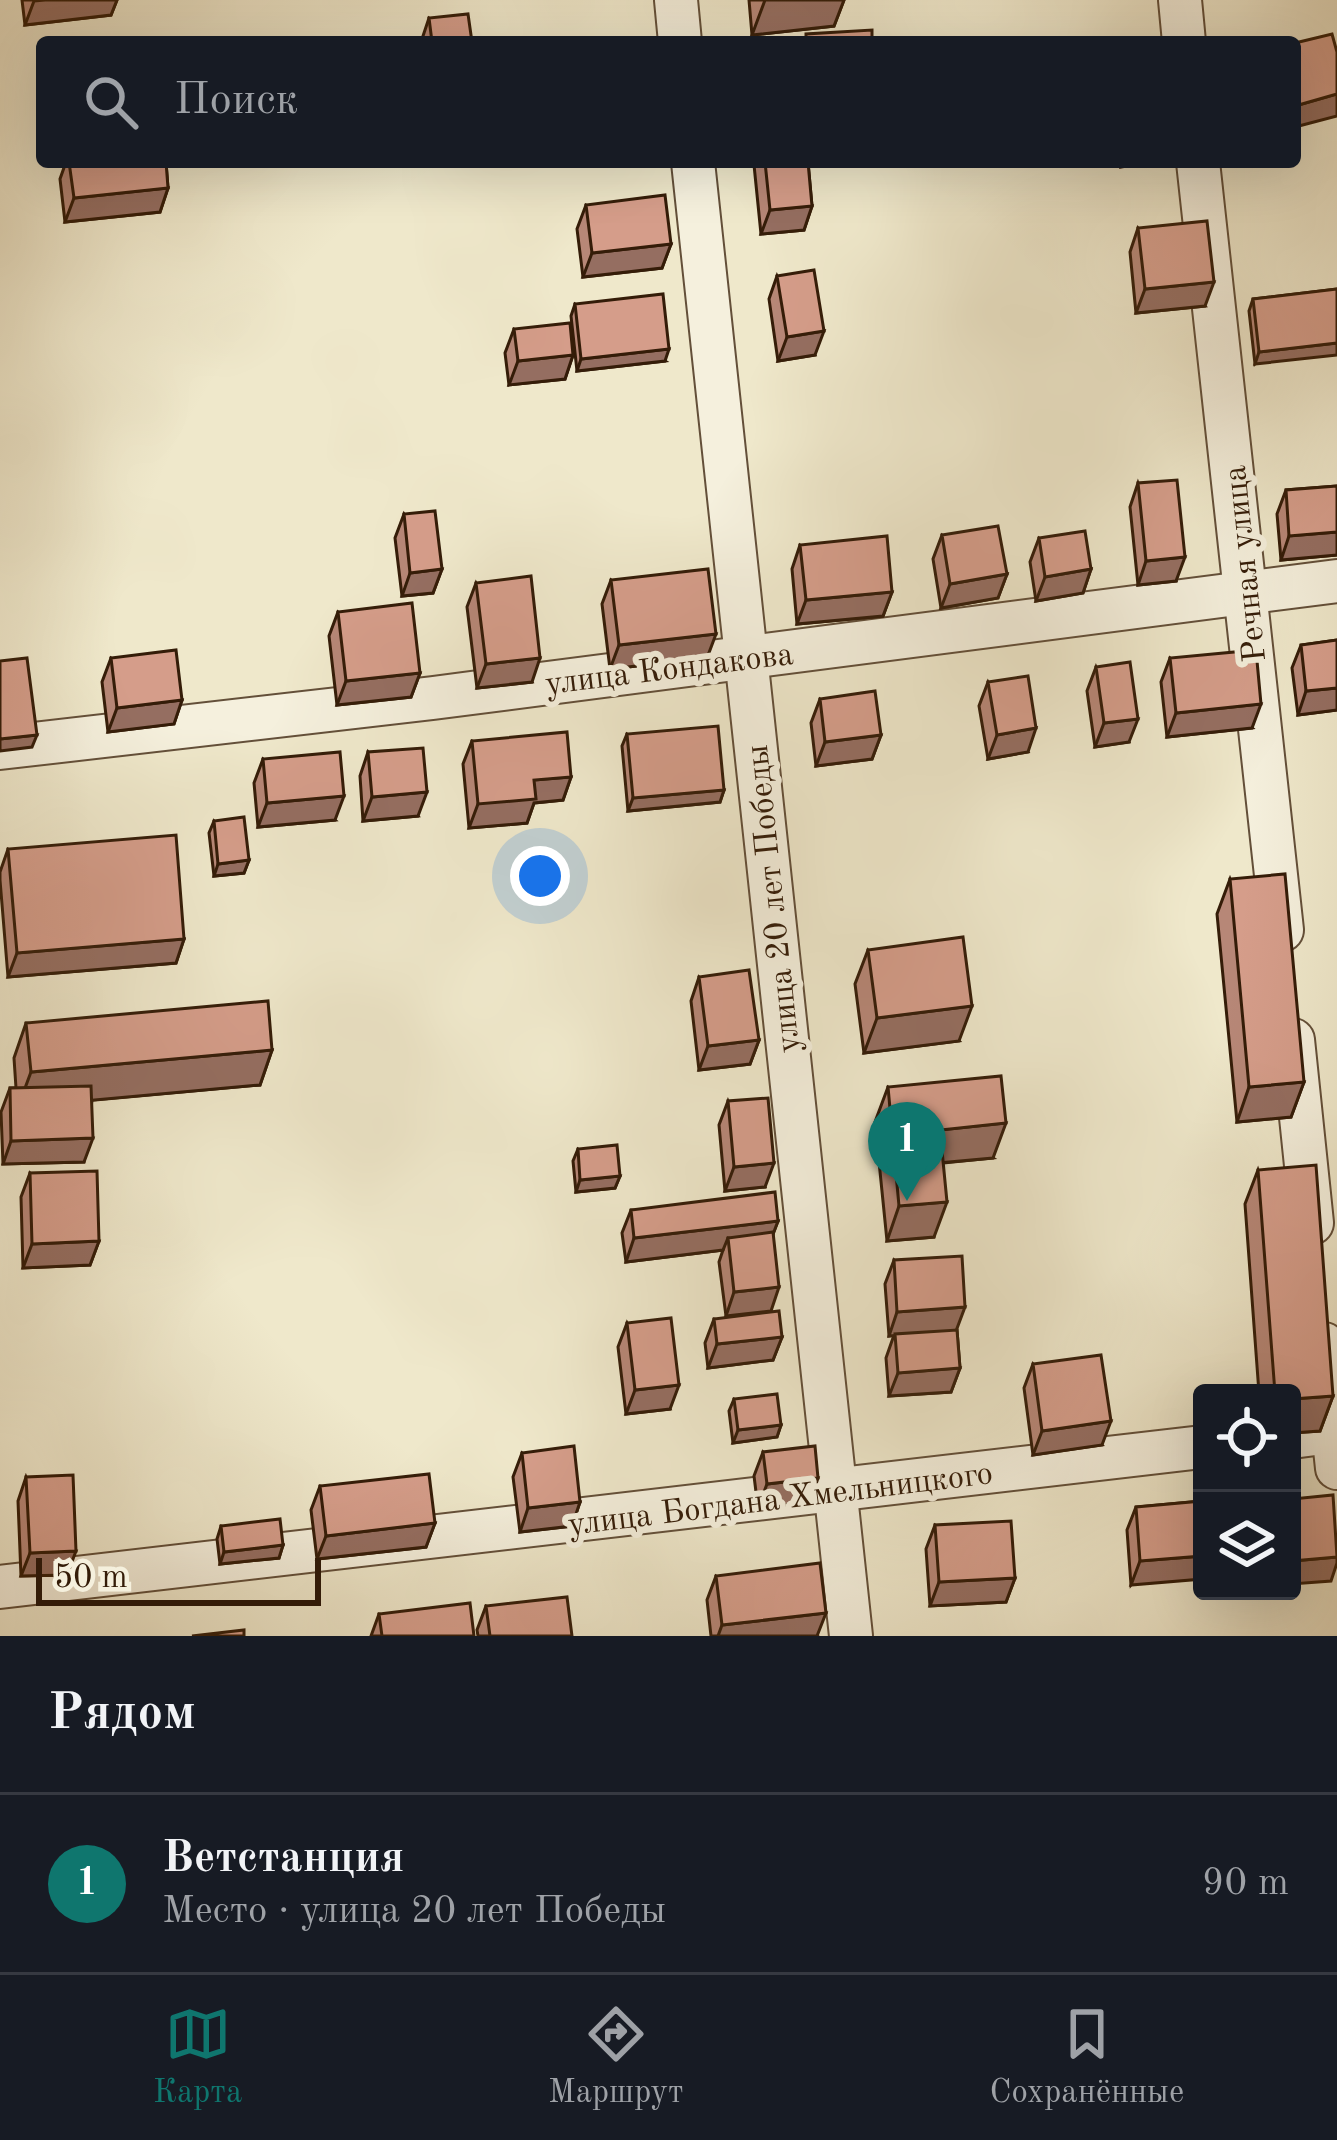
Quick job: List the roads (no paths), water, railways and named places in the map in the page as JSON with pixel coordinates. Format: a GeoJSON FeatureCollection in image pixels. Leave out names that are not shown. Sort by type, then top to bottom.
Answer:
{"type":"FeatureCollection","features":[{"type":"Feature","properties":{"kind":"street"},"geometry":{"type":"LineString","coordinates":[[676,0],[679,36]]}},
{"type":"Feature","properties":{"kind":"street"},"geometry":{"type":"LineString","coordinates":[[1180,0],[1183,36]]}},
{"type":"Feature","properties":{"kind":"street","name":"улица 20 лет Победы"},"geometry":{"type":"LineString","coordinates":[[694,168],[851,1636]]}},
{"type":"Feature","properties":{"kind":"street","name":"Речная улица"},"geometry":{"type":"LineString","coordinates":[[1199,168],[1318,1281],[1325,1442]]}},
{"type":"Feature","properties":{"kind":"street","name":"улица Кондакова"},"geometry":{"type":"LineString","coordinates":[[0,748],[1337,581]]}},
{"type":"Feature","properties":{"kind":"street","name":"улица Богдана Хмельницкого"},"geometry":{"type":"LineString","coordinates":[[0,1587],[1193,1449]]}},
{"type":"Feature","properties":{"kind":"place","name":"Ветстанция"},"geometry":{"type":"Point","coordinates":[907,1201]}}]}
